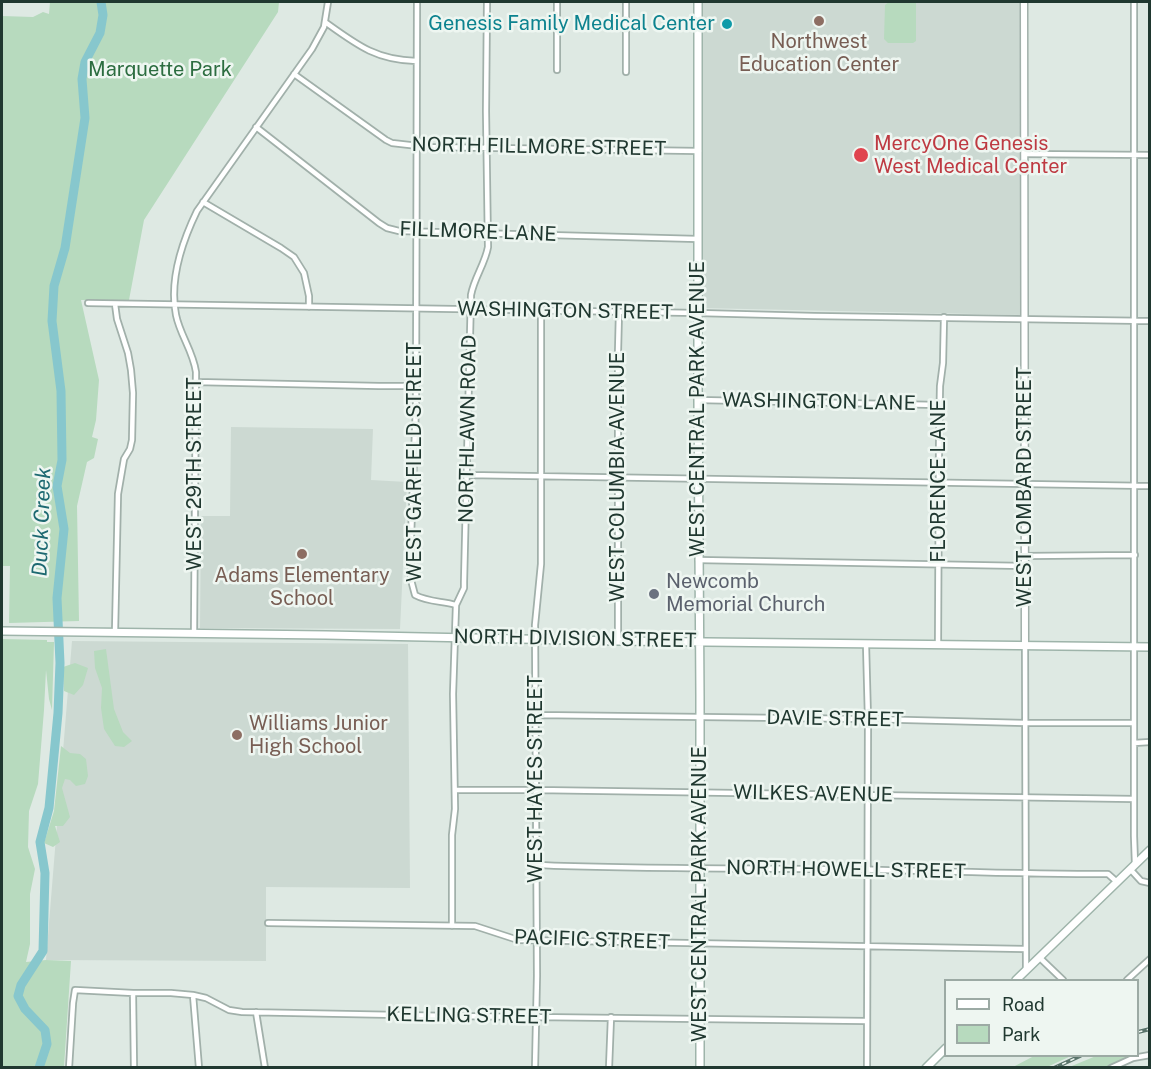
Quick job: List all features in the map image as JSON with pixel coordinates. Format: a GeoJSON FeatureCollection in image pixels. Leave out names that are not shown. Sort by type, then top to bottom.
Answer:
{"type":"FeatureCollection","features":[{"type":"Feature","properties":{"kind":"main road","name":"WEST CENTRAL PARK AVENUE"},"geometry":{"type":"LineString","coordinates":[[698,2],[700,1068]]}},
{"type":"Feature","properties":{"kind":"main road","name":"NORTH DIVISION STREET"},"geometry":{"type":"LineString","coordinates":[[2,631],[1149,647]]}},
{"type":"Feature","properties":{"kind":"main road"},"geometry":{"type":"LineString","coordinates":[[1018,979],[1149,850]]}},
{"type":"Feature","properties":{"kind":"main road"},"geometry":{"type":"LineString","coordinates":[[926,1068],[944,1049]]}},
{"type":"Feature","properties":{"kind":"street","name":"WEST 29TH STREET"},"geometry":{"type":"LineString","coordinates":[[194,633],[196,382],[195,360],[176,316],[176,278],[181,252],[188,229],[203,202],[312,49],[324,27],[328,2]]}},
{"type":"Feature","properties":{"kind":"street","name":"WEST GARFIELD STREET"},"geometry":{"type":"LineString","coordinates":[[417,2],[416,386],[411,580],[415,595],[423,599],[456,605]]}},
{"type":"Feature","properties":{"kind":"street","name":"NORTHLAWN ROAD"},"geometry":{"type":"LineString","coordinates":[[456,605],[464,588],[470,310],[472,287],[486,256],[488,234],[487,2]]}},
{"type":"Feature","properties":{"kind":"street"},"geometry":{"type":"LineString","coordinates":[[556,70],[557,2]]}},
{"type":"Feature","properties":{"kind":"street"},"geometry":{"type":"LineString","coordinates":[[626,2],[626,72]]}},
{"type":"Feature","properties":{"kind":"street","name":"WEST LOMBARD STREET"},"geometry":{"type":"LineString","coordinates":[[1024,2],[1026,972]]}},
{"type":"Feature","properties":{"kind":"street"},"geometry":{"type":"LineString","coordinates":[[1134,2],[1135,646],[1132,866],[1141,881],[1149,883]]}},
{"type":"Feature","properties":{"kind":"street"},"geometry":{"type":"LineString","coordinates":[[325,22],[367,50],[381,56],[416,61]]}},
{"type":"Feature","properties":{"kind":"street","name":"NORTH FILLMORE STREET"},"geometry":{"type":"LineString","coordinates":[[294,74],[392,143],[487,148],[699,151]]}},
{"type":"Feature","properties":{"kind":"street","name":"FILLMORE LANE"},"geometry":{"type":"LineString","coordinates":[[256,127],[387,228],[416,232],[698,239]]}},
{"type":"Feature","properties":{"kind":"street"},"geometry":{"type":"LineString","coordinates":[[1024,154],[1149,155]]}},
{"type":"Feature","properties":{"kind":"street"},"geometry":{"type":"LineString","coordinates":[[203,202],[294,257],[304,273],[309,307]]}},
{"type":"Feature","properties":{"kind":"street","name":"WASHINGTON STREET"},"geometry":{"type":"LineString","coordinates":[[88,303],[1149,321]]}},
{"type":"Feature","properties":{"kind":"street"},"geometry":{"type":"LineString","coordinates":[[115,304],[117,319],[128,353],[133,393],[132,440],[124,459],[118,494],[115,632]]}},
{"type":"Feature","properties":{"kind":"street","name":"WEST HAYES STREET"},"geometry":{"type":"LineString","coordinates":[[535,1068],[537,940],[535,640],[536,605],[542,564],[541,311]]}},
{"type":"Feature","properties":{"kind":"street","name":"WEST COLUMBIA AVENUE"},"geometry":{"type":"LineString","coordinates":[[618,641],[619,312]]}},
{"type":"Feature","properties":{"kind":"street","name":"FLORENCE LANE"},"geometry":{"type":"LineString","coordinates":[[938,645],[939,405],[944,317]]}},
{"type":"Feature","properties":{"kind":"street"},"geometry":{"type":"LineString","coordinates":[[196,382],[416,386]]}},
{"type":"Feature","properties":{"kind":"street","name":"WASHINGTON LANE"},"geometry":{"type":"LineString","coordinates":[[698,400],[939,405]]}},
{"type":"Feature","properties":{"kind":"street"},"geometry":{"type":"LineString","coordinates":[[467,475],[1149,486]]}},
{"type":"Feature","properties":{"kind":"street"},"geometry":{"type":"LineString","coordinates":[[1025,556],[1135,555]]}},
{"type":"Feature","properties":{"kind":"street"},"geometry":{"type":"LineString","coordinates":[[698,560],[1025,566]]}},
{"type":"Feature","properties":{"kind":"street"},"geometry":{"type":"LineString","coordinates":[[452,926],[452,835],[455,809],[453,694],[456,605]]}},
{"type":"Feature","properties":{"kind":"street"},"geometry":{"type":"LineString","coordinates":[[866,644],[868,719],[867,1068]]}},
{"type":"Feature","properties":{"kind":"street","name":"DAVIE STREET"},"geometry":{"type":"LineString","coordinates":[[536,715],[1134,723]]}},
{"type":"Feature","properties":{"kind":"street"},"geometry":{"type":"LineString","coordinates":[[1134,742],[1149,742]]}},
{"type":"Feature","properties":{"kind":"street","name":"WILKES AVENUE"},"geometry":{"type":"LineString","coordinates":[[455,790],[1134,799]]}},
{"type":"Feature","properties":{"kind":"street","name":"NORTH HOWELL STREET"},"geometry":{"type":"LineString","coordinates":[[536,865],[1108,874],[1117,882]]}},
{"type":"Feature","properties":{"kind":"street","name":"PACIFIC STREET"},"geometry":{"type":"LineString","coordinates":[[268,923],[475,926],[512,938],[537,940],[1025,949]]}},
{"type":"Feature","properties":{"kind":"street"},"geometry":{"type":"LineString","coordinates":[[1040,958],[1061,979]]}},
{"type":"Feature","properties":{"kind":"street"},"geometry":{"type":"LineString","coordinates":[[1129,979],[1149,959]]}},
{"type":"Feature","properties":{"kind":"street","name":"KELLING STREET"},"geometry":{"type":"LineString","coordinates":[[69,1068],[75,990],[193,995],[206,998],[229,1010],[256,1012],[866,1021]]}},
{"type":"Feature","properties":{"kind":"street"},"geometry":{"type":"LineString","coordinates":[[133,993],[134,1068]]}},
{"type":"Feature","properties":{"kind":"street"},"geometry":{"type":"LineString","coordinates":[[193,995],[199,1068]]}},
{"type":"Feature","properties":{"kind":"street"},"geometry":{"type":"LineString","coordinates":[[256,1012],[265,1068]]}},
{"type":"Feature","properties":{"kind":"street"},"geometry":{"type":"LineString","coordinates":[[609,1068],[610,1017]]}},
{"type":"Feature","properties":{"kind":"street"},"geometry":{"type":"LineString","coordinates":[[1111,1068],[1138,1057]]}},
{"type":"Feature","properties":{"kind":"shaded area","name":"MercyOne Genesis West Medical Center"},"geometry":{"type":"Polygon","coordinates":[[[701,2],[1022,2],[1021,315],[701,308],[701,2]]]}},
{"type":"Feature","properties":{"kind":"shaded area","name":"Adams Elementary School"},"geometry":{"type":"Polygon","coordinates":[[[231,427],[373,429],[371,480],[407,482],[400,629],[200,628],[201,516],[230,516],[231,427]]]}},
{"type":"Feature","properties":{"kind":"shaded area","name":"Williams Junior High School"},"geometry":{"type":"Polygon","coordinates":[[[72,641],[408,644],[410,888],[266,887],[266,961],[46,960],[72,641]]]}},
{"type":"Feature","properties":{"kind":"green space","name":"Marquette Park"},"geometry":{"type":"Polygon","coordinates":[[[50,2],[279,2],[278,12],[144,220],[129,300],[81,300],[99,380],[96,420],[92,437],[98,439],[94,458],[87,462],[77,506],[79,621],[9,623],[10,566],[2,566],[2,16],[33,17],[43,12],[49,14],[50,2]]]}},
{"type":"Feature","properties":{"kind":"green space"},"geometry":{"type":"Polygon","coordinates":[[[889,2],[916,2],[916,41],[913,43],[888,43],[884,39],[885,5],[889,2]]]}},
{"type":"Feature","properties":{"kind":"green space"},"geometry":{"type":"Polygon","coordinates":[[[2,639],[54,642],[52,710],[46,670],[38,784],[29,811],[28,847],[35,869],[30,894],[30,944],[26,962],[71,961],[64,1067],[2,1067],[2,639]]]}},
{"type":"Feature","properties":{"kind":"green space"},"geometry":{"type":"Polygon","coordinates":[[[106,649],[114,709],[123,732],[132,741],[124,747],[115,746],[104,729],[101,708],[102,688],[95,668],[94,651],[106,649]]]}},
{"type":"Feature","properties":{"kind":"green space"},"geometry":{"type":"Polygon","coordinates":[[[75,663],[88,668],[83,685],[74,695],[64,691],[63,667],[75,663]]]}},
{"type":"Feature","properties":{"kind":"green space"},"geometry":{"type":"Polygon","coordinates":[[[61,746],[70,753],[80,754],[86,759],[88,776],[85,784],[76,786],[70,780],[65,779],[62,788],[70,817],[63,826],[55,826],[60,842],[53,847],[44,843],[54,811],[61,746]]]}},
{"type":"Feature","properties":{"kind":"green space"},"geometry":{"type":"Polygon","coordinates":[[[1032,1057],[1069,1057],[1047,1067],[1013,1067],[1032,1057]]]}},
{"type":"Feature","properties":{"kind":"green space"},"geometry":{"type":"Polygon","coordinates":[[[1094,1057],[1132,1057],[1105,1067],[1067,1068],[1094,1057]]]}},
{"type":"Feature","properties":{"kind":"waterway","name":"Duck Creek"},"geometry":{"type":"LineString","coordinates":[[39,1068],[47,1044],[45,1030],[25,1009],[18,996],[21,985],[43,951],[45,873],[40,842],[49,808],[58,713],[60,663],[57,598],[64,529],[57,486],[62,460],[61,391],[52,321],[54,286],[65,248],[85,118],[82,79],[85,62],[100,33],[103,15],[101,2]]}},
{"type":"Feature","properties":{"kind":"railway"},"geometry":{"type":"LineString","coordinates":[[1139,1032],[1150,1029]]}},
{"type":"Feature","properties":{"kind":"railway"},"geometry":{"type":"LineString","coordinates":[[1054,1068],[1078,1057]]}},
{"type":"Feature","properties":{"kind":"place","name":"Northwest Education Center"},"geometry":{"type":"Point","coordinates":[819,21]}},
{"type":"Feature","properties":{"kind":"place","name":"Genesis Family Medical Center"},"geometry":{"type":"Point","coordinates":[727,24]}},
{"type":"Feature","properties":{"kind":"place","name":"MercyOne Genesis West Medical Center"},"geometry":{"type":"Point","coordinates":[861,155]}},
{"type":"Feature","properties":{"kind":"place","name":"Adams Elementary School"},"geometry":{"type":"Point","coordinates":[302,554]}},
{"type":"Feature","properties":{"kind":"place","name":"Newcomb Memorial Church"},"geometry":{"type":"Point","coordinates":[654,594]}},
{"type":"Feature","properties":{"kind":"place","name":"Williams Junior High School"},"geometry":{"type":"Point","coordinates":[237,735]}}]}
